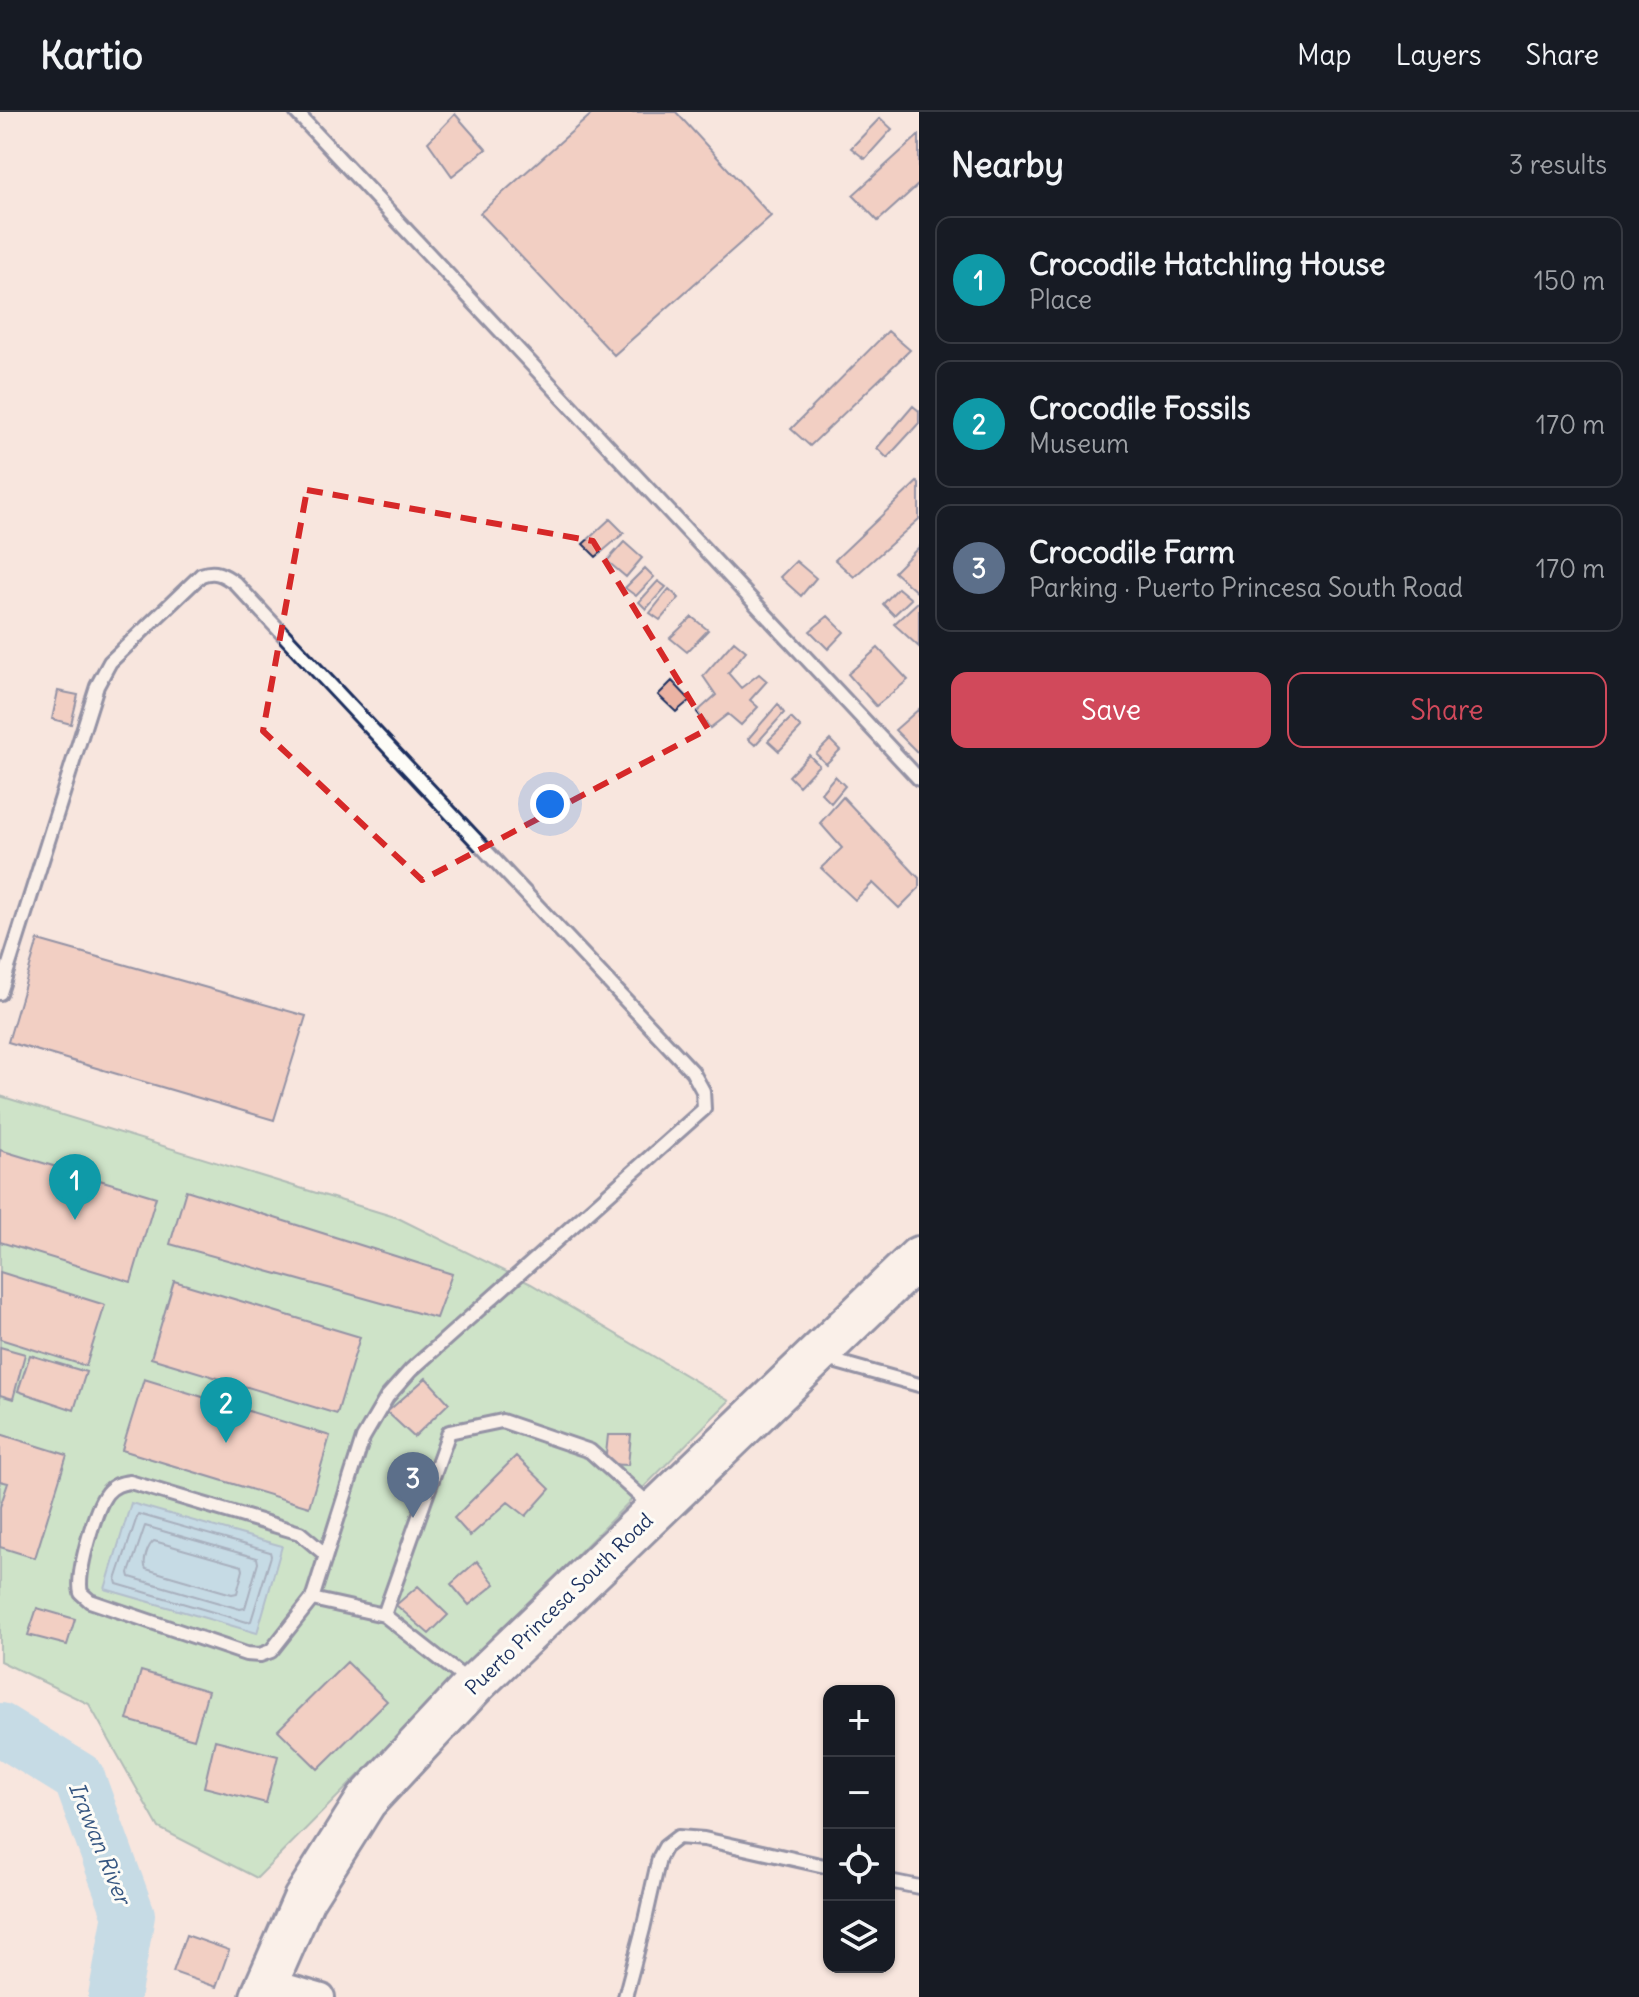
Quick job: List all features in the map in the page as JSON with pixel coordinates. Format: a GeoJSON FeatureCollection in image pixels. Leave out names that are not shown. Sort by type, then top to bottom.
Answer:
{"type":"FeatureCollection","features":[{"type":"Feature","properties":{"kind":"main road","name":"Puerto Princesa South Road"},"geometry":{"type":"LineString","coordinates":[[264,1989],[304,1899],[366,1801],[474,1685],[919,1257]]}},
{"type":"Feature","properties":{"kind":"street"},"geometry":{"type":"LineString","coordinates":[[264,1989],[322,1997]]}},
{"type":"Feature","properties":{"kind":"lane"},"geometry":{"type":"LineString","coordinates":[[296,112],[919,779]]}},
{"type":"Feature","properties":{"kind":"lane"},"geometry":{"type":"LineString","coordinates":[[0,993],[97,686],[110,662],[201,575],[211,572],[223,574],[235,583],[692,1071],[703,1091],[704,1109],[411,1370],[387,1397],[363,1438],[326,1555],[312,1599],[271,1651],[260,1655],[246,1654],[90,1601],[81,1593],[79,1585],[101,1502],[109,1490],[120,1483],[130,1482],[300,1533],[326,1555]]}},
{"type":"Feature","properties":{"kind":"lane"},"geometry":{"type":"LineString","coordinates":[[818,1357],[919,1385]]}},
{"type":"Feature","properties":{"kind":"lane"},"geometry":{"type":"LineString","coordinates":[[384,1615],[449,1432],[502,1421],[590,1451],[655,1510]]}},
{"type":"Feature","properties":{"kind":"lane"},"geometry":{"type":"LineString","coordinates":[[312,1599],[384,1615],[474,1685]]}},
{"type":"Feature","properties":{"kind":"lane"},"geometry":{"type":"LineString","coordinates":[[625,1997],[659,1858],[665,1847],[678,1837],[704,1839],[823,1866]]}},
{"type":"Feature","properties":{"kind":"lane"},"geometry":{"type":"LineString","coordinates":[[895,1882],[919,1887]]}},
{"type":"Feature","properties":{"kind":"highlighted area"},"geometry":{"type":"Polygon","coordinates":[[[307,490],[593,541],[708,729],[422,880],[263,731],[307,490]]]}},
{"type":"Feature","properties":{"kind":"green space"},"geometry":{"type":"Polygon","coordinates":[[[0,1096],[398,1218],[531,1284],[729,1401],[257,1878],[159,1828],[89,1704],[0,1661],[0,1096]]]}},
{"type":"Feature","properties":{"kind":"water"},"geometry":{"type":"Polygon","coordinates":[[[131,1503],[282,1546],[257,1633],[105,1589],[131,1503]]]}},
{"type":"Feature","properties":{"kind":"building"},"geometry":{"type":"Polygon","coordinates":[[[594,112],[676,112],[771,216],[614,355],[480,213],[594,112]]]}},
{"type":"Feature","properties":{"kind":"building"},"geometry":{"type":"Polygon","coordinates":[[[455,114],[486,149],[452,176],[428,142],[455,114]]]}},
{"type":"Feature","properties":{"kind":"building"},"geometry":{"type":"Polygon","coordinates":[[[880,118],[892,129],[865,159],[851,148],[880,118]]]}},
{"type":"Feature","properties":{"kind":"building"},"geometry":{"type":"Polygon","coordinates":[[[919,135],[919,184],[878,221],[853,195],[919,135]]]}},
{"type":"Feature","properties":{"kind":"building"},"geometry":{"type":"Polygon","coordinates":[[[888,331],[910,350],[810,446],[791,429],[888,331]]]}},
{"type":"Feature","properties":{"kind":"building"},"geometry":{"type":"Polygon","coordinates":[[[913,406],[919,411],[919,423],[887,458],[877,448],[913,406]]]}},
{"type":"Feature","properties":{"kind":"building"},"geometry":{"type":"Polygon","coordinates":[[[917,482],[919,519],[854,577],[835,560],[917,482]]]}},
{"type":"Feature","properties":{"kind":"building"},"geometry":{"type":"Polygon","coordinates":[[[610,519],[624,533],[596,557],[583,544],[610,519]]]}},
{"type":"Feature","properties":{"kind":"building"},"geometry":{"type":"Polygon","coordinates":[[[624,542],[642,558],[626,577],[607,561],[624,542]]]}},
{"type":"Feature","properties":{"kind":"building"},"geometry":{"type":"Polygon","coordinates":[[[919,547],[919,594],[894,572],[919,547]]]}},
{"type":"Feature","properties":{"kind":"building"},"geometry":{"type":"Polygon","coordinates":[[[796,561],[816,578],[801,596],[780,577],[796,561]]]}},
{"type":"Feature","properties":{"kind":"building"},"geometry":{"type":"Polygon","coordinates":[[[645,568],[654,577],[636,596],[625,588],[645,568]]]}},
{"type":"Feature","properties":{"kind":"building"},"geometry":{"type":"Polygon","coordinates":[[[658,581],[666,587],[646,609],[639,602],[658,581]]]}},
{"type":"Feature","properties":{"kind":"building"},"geometry":{"type":"Polygon","coordinates":[[[898,588],[911,599],[894,615],[883,604],[898,588]]]}},
{"type":"Feature","properties":{"kind":"building"},"geometry":{"type":"Polygon","coordinates":[[[669,589],[679,598],[660,620],[650,613],[669,589]]]}},
{"type":"Feature","properties":{"kind":"building"},"geometry":{"type":"Polygon","coordinates":[[[919,601],[919,647],[894,624],[919,601]]]}},
{"type":"Feature","properties":{"kind":"building"},"geometry":{"type":"Polygon","coordinates":[[[828,616],[844,632],[828,649],[810,631],[828,616]]]}},
{"type":"Feature","properties":{"kind":"building"},"geometry":{"type":"Polygon","coordinates":[[[692,617],[708,630],[687,652],[670,638],[692,617]]]}},
{"type":"Feature","properties":{"kind":"building"},"geometry":{"type":"Polygon","coordinates":[[[734,641],[746,651],[728,673],[741,688],[759,674],[767,681],[750,700],[758,707],[741,725],[728,714],[710,728],[697,712],[716,695],[703,676],[734,641]]]}},
{"type":"Feature","properties":{"kind":"building"},"geometry":{"type":"Polygon","coordinates":[[[878,648],[908,680],[876,706],[848,674],[878,648]]]}},
{"type":"Feature","properties":{"kind":"building"},"geometry":{"type":"Polygon","coordinates":[[[672,681],[690,700],[676,712],[658,695],[672,681]]]}},
{"type":"Feature","properties":{"kind":"building"},"geometry":{"type":"Polygon","coordinates":[[[58,691],[78,695],[71,724],[52,719],[58,691]]]}},
{"type":"Feature","properties":{"kind":"building"},"geometry":{"type":"Polygon","coordinates":[[[778,704],[784,713],[755,745],[748,739],[778,704]]]}},
{"type":"Feature","properties":{"kind":"building"},"geometry":{"type":"Polygon","coordinates":[[[919,709],[919,754],[895,730],[919,709]]]}},
{"type":"Feature","properties":{"kind":"building"},"geometry":{"type":"Polygon","coordinates":[[[791,718],[801,728],[779,751],[768,741],[791,718]]]}},
{"type":"Feature","properties":{"kind":"building"},"geometry":{"type":"Polygon","coordinates":[[[830,740],[840,750],[826,764],[816,754],[830,740]]]}},
{"type":"Feature","properties":{"kind":"building"},"geometry":{"type":"Polygon","coordinates":[[[809,755],[819,765],[799,786],[789,776],[809,755]]]}},
{"type":"Feature","properties":{"kind":"building"},"geometry":{"type":"Polygon","coordinates":[[[835,776],[845,786],[831,803],[821,793],[835,776]]]}},
{"type":"Feature","properties":{"kind":"building"},"geometry":{"type":"Polygon","coordinates":[[[843,797],[919,878],[919,888],[899,908],[873,883],[855,900],[821,868],[842,848],[820,823],[843,797]]]}},
{"type":"Feature","properties":{"kind":"building"},"geometry":{"type":"Polygon","coordinates":[[[38,940],[306,1016],[274,1120],[8,1042],[38,940]]]}},
{"type":"Feature","properties":{"kind":"building"},"geometry":{"type":"Polygon","coordinates":[[[0,1150],[156,1197],[131,1282],[0,1242],[0,1150]]]}},
{"type":"Feature","properties":{"kind":"building"},"geometry":{"type":"Polygon","coordinates":[[[186,1190],[452,1274],[436,1318],[170,1244],[186,1190]]]}},
{"type":"Feature","properties":{"kind":"building"},"geometry":{"type":"Polygon","coordinates":[[[0,1272],[105,1305],[86,1366],[0,1339],[0,1272]]]}},
{"type":"Feature","properties":{"kind":"building"},"geometry":{"type":"Polygon","coordinates":[[[174,1281],[360,1337],[337,1414],[151,1358],[174,1281]]]}},
{"type":"Feature","properties":{"kind":"building"},"geometry":{"type":"Polygon","coordinates":[[[0,1347],[25,1354],[13,1399],[0,1395],[0,1347]]]}},
{"type":"Feature","properties":{"kind":"building"},"geometry":{"type":"Polygon","coordinates":[[[30,1355],[86,1372],[74,1410],[18,1391],[30,1355]]]}},
{"type":"Feature","properties":{"kind":"building"},"geometry":{"type":"Polygon","coordinates":[[[426,1378],[449,1403],[414,1437],[387,1412],[426,1378]]]}},
{"type":"Feature","properties":{"kind":"building"},"geometry":{"type":"Polygon","coordinates":[[[144,1379],[330,1436],[309,1507],[122,1450],[144,1379]]]}},
{"type":"Feature","properties":{"kind":"building"},"geometry":{"type":"Polygon","coordinates":[[[0,1434],[67,1455],[35,1558],[0,1547],[0,1507],[8,1483],[0,1481],[0,1434]]]}},
{"type":"Feature","properties":{"kind":"building"},"geometry":{"type":"Polygon","coordinates":[[[608,1435],[631,1435],[628,1465],[605,1464],[608,1435]]]}},
{"type":"Feature","properties":{"kind":"building"},"geometry":{"type":"Polygon","coordinates":[[[516,1456],[550,1489],[526,1516],[508,1502],[470,1536],[454,1518],[516,1456]]]}},
{"type":"Feature","properties":{"kind":"building"},"geometry":{"type":"Polygon","coordinates":[[[477,1561],[495,1584],[469,1605],[451,1584],[477,1561]]]}},
{"type":"Feature","properties":{"kind":"building"},"geometry":{"type":"Polygon","coordinates":[[[418,1586],[448,1615],[429,1634],[396,1605],[418,1586]]]}},
{"type":"Feature","properties":{"kind":"building"},"geometry":{"type":"Polygon","coordinates":[[[37,1608],[75,1619],[67,1645],[28,1635],[37,1608]]]}},
{"type":"Feature","properties":{"kind":"building"},"geometry":{"type":"Polygon","coordinates":[[[347,1662],[387,1701],[318,1769],[278,1730],[347,1662]]]}},
{"type":"Feature","properties":{"kind":"building"},"geometry":{"type":"Polygon","coordinates":[[[141,1671],[208,1691],[194,1739],[127,1720],[141,1671]]]}},
{"type":"Feature","properties":{"kind":"building"},"geometry":{"type":"Polygon","coordinates":[[[215,1740],[278,1756],[266,1803],[204,1787],[215,1740]]]}},
{"type":"Feature","properties":{"kind":"building"},"geometry":{"type":"Polygon","coordinates":[[[186,1935],[229,1950],[216,1987],[173,1972],[186,1935]]]}},
{"type":"Feature","properties":{"kind":"waterway","name":"Irawan River"},"geometry":{"type":"LineString","coordinates":[[0,1729],[79,1778],[129,1915],[114,1997]]}},
{"type":"Feature","properties":{"kind":"place","name":"Crocodile Hatchling House"},"geometry":{"type":"Point","coordinates":[75,1220]}},
{"type":"Feature","properties":{"kind":"place","name":"Crocodile Fossils"},"geometry":{"type":"Point","coordinates":[226,1443]}},
{"type":"Feature","properties":{"kind":"place","name":"Crocodile Farm"},"geometry":{"type":"Point","coordinates":[413,1518]}}]}
